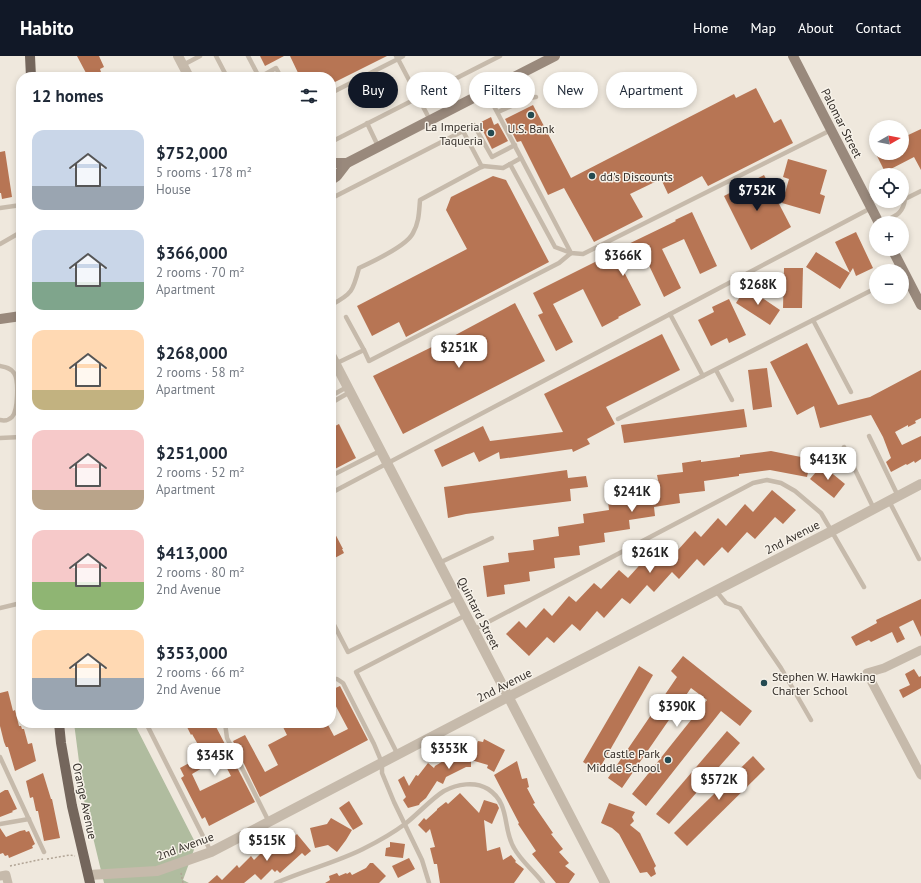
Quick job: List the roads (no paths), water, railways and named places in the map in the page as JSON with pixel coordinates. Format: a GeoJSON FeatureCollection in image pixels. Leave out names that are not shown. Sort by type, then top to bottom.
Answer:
{"type":"FeatureCollection","features":[{"type":"Feature","properties":{"kind":"main road"},"geometry":{"type":"LineString","coordinates":[[30,56],[31,72]]}},
{"type":"Feature","properties":{"kind":"main road"},"geometry":{"type":"LineString","coordinates":[[522,72],[553,56]]}},
{"type":"Feature","properties":{"kind":"main road","name":"Palomar Street"},"geometry":{"type":"LineString","coordinates":[[793,56],[869,204]]}},
{"type":"Feature","properties":{"kind":"main road"},"geometry":{"type":"LineString","coordinates":[[336,177],[347,163],[469,100]]}},
{"type":"Feature","properties":{"kind":"main road"},"geometry":{"type":"LineString","coordinates":[[336,163],[347,163]]}},
{"type":"Feature","properties":{"kind":"main road","name":"Palomar Street"},"geometry":{"type":"LineString","coordinates":[[871,208],[876,216]]}},
{"type":"Feature","properties":{"kind":"main road"},"geometry":{"type":"LineString","coordinates":[[909,284],[921,305]]}},
{"type":"Feature","properties":{"kind":"main road"},"geometry":{"type":"LineString","coordinates":[[0,319],[16,317]]}},
{"type":"Feature","properties":{"kind":"main road","name":"Orange Avenue"},"geometry":{"type":"LineString","coordinates":[[59,728],[72,806],[89,879]]}},
{"type":"Feature","properties":{"kind":"street"},"geometry":{"type":"LineString","coordinates":[[180,60],[186,72]]}},
{"type":"Feature","properties":{"kind":"street","name":"Quintard Street"},"geometry":{"type":"LineString","coordinates":[[336,366],[605,883]]}},
{"type":"Feature","properties":{"kind":"street","name":"2nd Avenue"},"geometry":{"type":"LineString","coordinates":[[89,879],[157,871],[211,852],[508,697],[832,532],[921,484]]}},
{"type":"Feature","properties":{"kind":"street"},"geometry":{"type":"LineString","coordinates":[[921,650],[884,668],[867,673],[921,775]]}},
{"type":"Feature","properties":{"kind":"lane"},"geometry":{"type":"LineString","coordinates":[[180,60],[200,56]]}},
{"type":"Feature","properties":{"kind":"lane"},"geometry":{"type":"LineString","coordinates":[[216,56],[224,72]]}},
{"type":"Feature","properties":{"kind":"lane"},"geometry":{"type":"LineString","coordinates":[[248,56],[256,72]]}},
{"type":"Feature","properties":{"kind":"lane"},"geometry":{"type":"LineString","coordinates":[[336,90],[403,56]]}},
{"type":"Feature","properties":{"kind":"lane"},"geometry":{"type":"LineString","coordinates":[[461,76],[500,56]]}},
{"type":"Feature","properties":{"kind":"lane"},"geometry":{"type":"LineString","coordinates":[[397,58],[406,75]]}},
{"type":"Feature","properties":{"kind":"lane"},"geometry":{"type":"LineString","coordinates":[[268,72],[276,68],[278,72]]}},
{"type":"Feature","properties":{"kind":"lane"},"geometry":{"type":"LineString","coordinates":[[498,112],[529,98],[536,98]]}},
{"type":"Feature","properties":{"kind":"lane"},"geometry":{"type":"LineString","coordinates":[[336,139],[406,104]]}},
{"type":"Feature","properties":{"kind":"lane"},"geometry":{"type":"LineString","coordinates":[[423,108],[430,120]]}},
{"type":"Feature","properties":{"kind":"lane"},"geometry":{"type":"LineString","coordinates":[[496,108],[571,253]]}},
{"type":"Feature","properties":{"kind":"lane"},"geometry":{"type":"LineString","coordinates":[[367,123],[378,146]]}},
{"type":"Feature","properties":{"kind":"lane"},"geometry":{"type":"LineString","coordinates":[[336,194],[474,125],[492,157],[514,145]]}},
{"type":"Feature","properties":{"kind":"lane"},"geometry":{"type":"LineString","coordinates":[[510,164],[555,247],[571,253],[583,254],[830,130]]}},
{"type":"Feature","properties":{"kind":"lane"},"geometry":{"type":"LineString","coordinates":[[463,131],[482,167]]}},
{"type":"Feature","properties":{"kind":"lane"},"geometry":{"type":"LineString","coordinates":[[336,301],[347,296],[355,285],[359,268],[378,259],[404,243],[413,235],[418,219],[420,200],[482,167],[503,168],[521,158]]}},
{"type":"Feature","properties":{"kind":"lane"},"geometry":{"type":"LineString","coordinates":[[895,216],[901,213],[904,208],[905,199],[921,191]]}},
{"type":"Feature","properties":{"kind":"lane"},"geometry":{"type":"LineString","coordinates":[[0,208],[16,206]]}},
{"type":"Feature","properties":{"kind":"lane"},"geometry":{"type":"LineString","coordinates":[[336,490],[871,208]]}},
{"type":"Feature","properties":{"kind":"lane"},"geometry":{"type":"LineString","coordinates":[[0,244],[16,235]]}},
{"type":"Feature","properties":{"kind":"lane"},"geometry":{"type":"LineString","coordinates":[[346,317],[369,361],[559,263],[571,253]]}},
{"type":"Feature","properties":{"kind":"lane"},"geometry":{"type":"LineString","coordinates":[[618,419],[869,292]]}},
{"type":"Feature","properties":{"kind":"lane"},"geometry":{"type":"LineString","coordinates":[[670,314],[703,376]]}},
{"type":"Feature","properties":{"kind":"lane"},"geometry":{"type":"LineString","coordinates":[[813,320],[851,392]]}},
{"type":"Feature","properties":{"kind":"lane"},"geometry":{"type":"LineString","coordinates":[[336,359],[364,350]]}},
{"type":"Feature","properties":{"kind":"lane"},"geometry":{"type":"LineString","coordinates":[[0,366],[8,368],[15,373],[16,380]]}},
{"type":"Feature","properties":{"kind":"lane"},"geometry":{"type":"LineString","coordinates":[[716,370],[732,400]]}},
{"type":"Feature","properties":{"kind":"lane"},"geometry":{"type":"LineString","coordinates":[[336,394],[349,390]]}},
{"type":"Feature","properties":{"kind":"lane"},"geometry":{"type":"LineString","coordinates":[[336,399],[349,390]]}},
{"type":"Feature","properties":{"kind":"lane"},"geometry":{"type":"LineString","coordinates":[[0,420],[4,421],[12,417],[16,410]]}},
{"type":"Feature","properties":{"kind":"lane"},"geometry":{"type":"LineString","coordinates":[[869,436],[919,559]]}},
{"type":"Feature","properties":{"kind":"lane"},"geometry":{"type":"LineString","coordinates":[[0,438],[16,437]]}},
{"type":"Feature","properties":{"kind":"lane"},"geometry":{"type":"LineString","coordinates":[[844,447],[874,509]]}},
{"type":"Feature","properties":{"kind":"lane"},"geometry":{"type":"LineString","coordinates":[[336,473],[380,451]]}},
{"type":"Feature","properties":{"kind":"lane"},"geometry":{"type":"LineString","coordinates":[[473,630],[754,483],[767,480],[781,483],[795,491],[821,513],[864,587]]}},
{"type":"Feature","properties":{"kind":"lane"},"geometry":{"type":"LineString","coordinates":[[439,563],[492,538]]}},
{"type":"Feature","properties":{"kind":"lane"},"geometry":{"type":"LineString","coordinates":[[716,591],[726,603],[740,608],[781,668],[811,720]]}},
{"type":"Feature","properties":{"kind":"lane"},"geometry":{"type":"LineString","coordinates":[[336,628],[348,652],[457,598]]}},
{"type":"Feature","properties":{"kind":"lane"},"geometry":{"type":"LineString","coordinates":[[0,608],[16,604]]}},
{"type":"Feature","properties":{"kind":"lane"},"geometry":{"type":"LineString","coordinates":[[398,755],[356,672],[466,615]]}},
{"type":"Feature","properties":{"kind":"lane"},"geometry":{"type":"LineString","coordinates":[[336,679],[343,683],[374,744],[382,763],[382,773],[404,825],[422,860],[429,883]]}},
{"type":"Feature","properties":{"kind":"lane"},"geometry":{"type":"LineString","coordinates":[[149,728],[211,852]]}},
{"type":"Feature","properties":{"kind":"lane"},"geometry":{"type":"LineString","coordinates":[[226,728],[227,738],[269,822]]}},
{"type":"Feature","properties":{"kind":"lane"},"geometry":{"type":"LineString","coordinates":[[0,757],[44,852]]}},
{"type":"Feature","properties":{"kind":"lane"},"geometry":{"type":"LineString","coordinates":[[276,883],[294,875],[321,867],[363,849],[404,825],[445,791],[466,784],[486,788],[495,795],[504,808],[508,834],[514,848],[543,883]]}},
{"type":"Feature","properties":{"kind":"lane"},"geometry":{"type":"LineString","coordinates":[[0,824],[29,819]]}},
{"type":"Feature","properties":{"kind":"place","name":"U.S. Bank"},"geometry":{"type":"Point","coordinates":[531,115]}},
{"type":"Feature","properties":{"kind":"place","name":"La Imperial Taqueria"},"geometry":{"type":"Point","coordinates":[491,133]}},
{"type":"Feature","properties":{"kind":"place","name":"dd's Discounts"},"geometry":{"type":"Point","coordinates":[592,176]}},
{"type":"Feature","properties":{"kind":"place","name":"Stephen W. Hawking Charter School"},"geometry":{"type":"Point","coordinates":[764,683]}},
{"type":"Feature","properties":{"kind":"place","name":"Castle Park Middle School"},"geometry":{"type":"Point","coordinates":[668,760]}}]}
